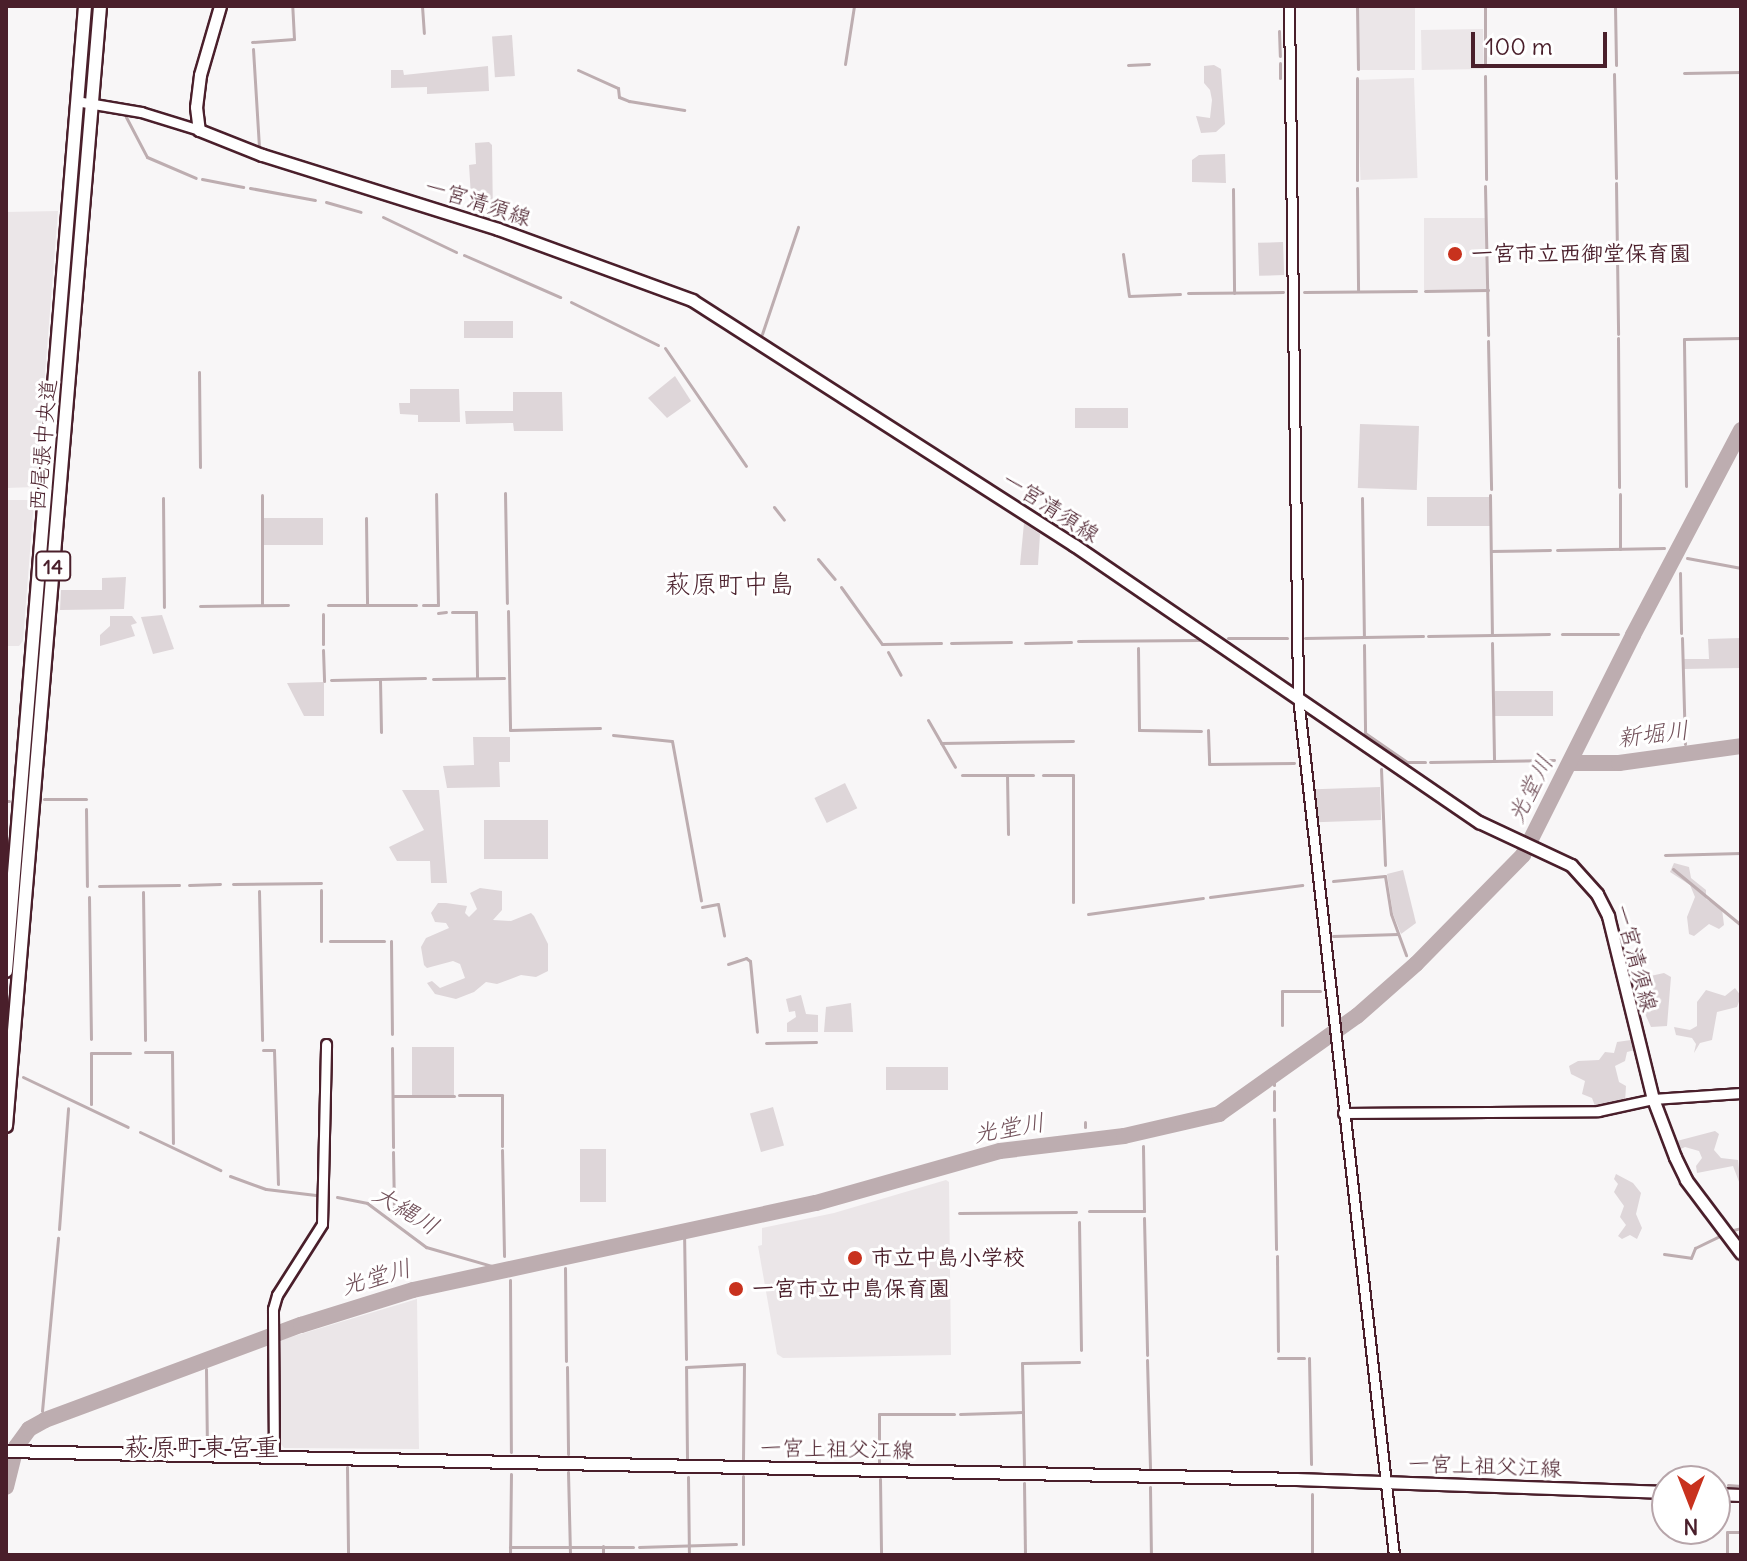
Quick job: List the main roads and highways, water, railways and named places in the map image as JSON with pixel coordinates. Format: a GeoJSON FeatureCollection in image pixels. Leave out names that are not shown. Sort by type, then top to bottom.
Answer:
{"type":"FeatureCollection","features":[{"type":"Feature","properties":{"kind":"main road","name":"西尾張中央道"},"geometry":{"type":"LineString","coordinates":[[6,971],[85,6]]}},
{"type":"Feature","properties":{"kind":"main road","name":"西尾張中央道"},"geometry":{"type":"LineString","coordinates":[[6,1126],[100,6]]}},
{"type":"Feature","properties":{"kind":"main road","name":"一宮清須線"},"geometry":{"type":"LineString","coordinates":[[220,6],[200,75],[196,107],[199,130],[262,155],[498,229],[692,300],[1074,545],[1439,797],[1521,844],[1571,865],[1597,894],[1608,916],[1653,1099],[1686,1180],[1741,1253]]}},
{"type":"Feature","properties":{"kind":"main road","name":"一宮上祖父江線"},"geometry":{"type":"LineString","coordinates":[[12,1451],[1386,1482],[1651,1491]]}},
{"type":"Feature","properties":{"kind":"waterway"},"geometry":{"type":"LineString","coordinates":[[252,42],[294,39],[292,6]]}},
{"type":"Feature","properties":{"kind":"waterway"},"geometry":{"type":"LineString","coordinates":[[422,6],[424,33]]}},
{"type":"Feature","properties":{"kind":"waterway"},"geometry":{"type":"LineString","coordinates":[[845,64],[854,6]]}},
{"type":"Feature","properties":{"kind":"waterway"},"geometry":{"type":"LineString","coordinates":[[1357,6],[1358,69]]}},
{"type":"Feature","properties":{"kind":"waterway"},"geometry":{"type":"LineString","coordinates":[[1485,6],[1485,66]]}},
{"type":"Feature","properties":{"kind":"waterway"},"geometry":{"type":"LineString","coordinates":[[1615,6],[1616,65]]}},
{"type":"Feature","properties":{"kind":"waterway"},"geometry":{"type":"LineString","coordinates":[[1279,31],[1280,56]]}},
{"type":"Feature","properties":{"kind":"waterway"},"geometry":{"type":"LineString","coordinates":[[253,49],[259,147]]}},
{"type":"Feature","properties":{"kind":"waterway"},"geometry":{"type":"LineString","coordinates":[[1280,63],[1280,78]]}},
{"type":"Feature","properties":{"kind":"waterway"},"geometry":{"type":"LineString","coordinates":[[1128,65],[1149,64]]}},
{"type":"Feature","properties":{"kind":"waterway"},"geometry":{"type":"LineString","coordinates":[[578,70],[618,88],[619,97],[629,101],[684,110]]}},
{"type":"Feature","properties":{"kind":"waterway"},"geometry":{"type":"LineString","coordinates":[[1684,73],[1741,72]]}},
{"type":"Feature","properties":{"kind":"waterway"},"geometry":{"type":"LineString","coordinates":[[1614,74],[1616,178]]}},
{"type":"Feature","properties":{"kind":"waterway"},"geometry":{"type":"LineString","coordinates":[[1485,76],[1486,179]]}},
{"type":"Feature","properties":{"kind":"waterway"},"geometry":{"type":"LineString","coordinates":[[1357,78],[1357,180]]}},
{"type":"Feature","properties":{"kind":"waterway"},"geometry":{"type":"LineString","coordinates":[[126,117],[147,157],[196,178]]}},
{"type":"Feature","properties":{"kind":"waterway"},"geometry":{"type":"LineString","coordinates":[[202,179],[243,187]]}},
{"type":"Feature","properties":{"kind":"waterway"},"geometry":{"type":"LineString","coordinates":[[1616,183],[1618,334]]}},
{"type":"Feature","properties":{"kind":"waterway"},"geometry":{"type":"LineString","coordinates":[[1485,186],[1488,335]]}},
{"type":"Feature","properties":{"kind":"waterway"},"geometry":{"type":"LineString","coordinates":[[250,188],[315,200]]}},
{"type":"Feature","properties":{"kind":"waterway"},"geometry":{"type":"LineString","coordinates":[[1357,188],[1358,291]]}},
{"type":"Feature","properties":{"kind":"waterway"},"geometry":{"type":"LineString","coordinates":[[1233,189],[1234,293]]}},
{"type":"Feature","properties":{"kind":"waterway"},"geometry":{"type":"LineString","coordinates":[[326,202],[361,212]]}},
{"type":"Feature","properties":{"kind":"waterway"},"geometry":{"type":"LineString","coordinates":[[383,217],[456,252]]}},
{"type":"Feature","properties":{"kind":"waterway"},"geometry":{"type":"LineString","coordinates":[[762,334],[798,227]]}},
{"type":"Feature","properties":{"kind":"waterway"},"geometry":{"type":"LineString","coordinates":[[1123,254],[1129,296],[1180,294]]}},
{"type":"Feature","properties":{"kind":"waterway"},"geometry":{"type":"LineString","coordinates":[[464,255],[560,297]]}},
{"type":"Feature","properties":{"kind":"waterway"},"geometry":{"type":"LineString","coordinates":[[1425,291],[1488,290]]}},
{"type":"Feature","properties":{"kind":"waterway"},"geometry":{"type":"LineString","coordinates":[[1304,292],[1416,291]]}},
{"type":"Feature","properties":{"kind":"waterway"},"geometry":{"type":"LineString","coordinates":[[1188,293],[1283,292]]}},
{"type":"Feature","properties":{"kind":"waterway"},"geometry":{"type":"LineString","coordinates":[[571,302],[658,345]]}},
{"type":"Feature","properties":{"kind":"waterway"},"geometry":{"type":"LineString","coordinates":[[1618,338],[1619,487]]}},
{"type":"Feature","properties":{"kind":"waterway"},"geometry":{"type":"LineString","coordinates":[[1686,486],[1684,339],[1741,338]]}},
{"type":"Feature","properties":{"kind":"waterway"},"geometry":{"type":"LineString","coordinates":[[1488,341],[1491,489]]}},
{"type":"Feature","properties":{"kind":"waterway"},"geometry":{"type":"LineString","coordinates":[[665,348],[746,466]]}},
{"type":"Feature","properties":{"kind":"waterway"},"geometry":{"type":"LineString","coordinates":[[199,372],[200,467]]}},
{"type":"Feature","properties":{"kind":"waterway","name":"光堂川"},"geometry":{"type":"LineString","coordinates":[[6,1487],[16,1447],[29,1429],[45,1420],[301,1325],[413,1290],[816,1203],[1000,1151],[1124,1136],[1219,1114],[1357,1016],[1416,964],[1523,855],[1633,635],[1741,430]]}},
{"type":"Feature","properties":{"kind":"waterway"},"geometry":{"type":"LineString","coordinates":[[505,493],[507,603]]}},
{"type":"Feature","properties":{"kind":"waterway"},"geometry":{"type":"LineString","coordinates":[[423,605],[438,605],[436,494]]}},
{"type":"Feature","properties":{"kind":"waterway"},"geometry":{"type":"LineString","coordinates":[[1620,494],[1620,549]]}},
{"type":"Feature","properties":{"kind":"waterway"},"geometry":{"type":"LineString","coordinates":[[262,495],[262,605]]}},
{"type":"Feature","properties":{"kind":"waterway"},"geometry":{"type":"LineString","coordinates":[[1490,495],[1492,634]]}},
{"type":"Feature","properties":{"kind":"waterway"},"geometry":{"type":"LineString","coordinates":[[163,498],[164,607]]}},
{"type":"Feature","properties":{"kind":"waterway"},"geometry":{"type":"LineString","coordinates":[[1362,498],[1364,637]]}},
{"type":"Feature","properties":{"kind":"waterway"},"geometry":{"type":"LineString","coordinates":[[774,507],[784,520]]}},
{"type":"Feature","properties":{"kind":"waterway"},"geometry":{"type":"LineString","coordinates":[[366,518],[367,605]]}},
{"type":"Feature","properties":{"kind":"waterway"},"geometry":{"type":"LineString","coordinates":[[1557,550],[1664,548]]}},
{"type":"Feature","properties":{"kind":"waterway"},"geometry":{"type":"LineString","coordinates":[[1491,551],[1550,550]]}},
{"type":"Feature","properties":{"kind":"waterway"},"geometry":{"type":"LineString","coordinates":[[1687,558],[1741,568]]}},
{"type":"Feature","properties":{"kind":"waterway"},"geometry":{"type":"LineString","coordinates":[[818,559],[835,579]]}},
{"type":"Feature","properties":{"kind":"waterway"},"geometry":{"type":"LineString","coordinates":[[1680,573],[1681,633]]}},
{"type":"Feature","properties":{"kind":"waterway"},"geometry":{"type":"LineString","coordinates":[[841,587],[882,644],[941,643]]}},
{"type":"Feature","properties":{"kind":"waterway"},"geometry":{"type":"LineString","coordinates":[[200,606],[288,605]]}},
{"type":"Feature","properties":{"kind":"waterway"},"geometry":{"type":"LineString","coordinates":[[328,605],[416,605]]}},
{"type":"Feature","properties":{"kind":"waterway"},"geometry":{"type":"LineString","coordinates":[[508,611],[510,730],[600,728]]}},
{"type":"Feature","properties":{"kind":"waterway"},"geometry":{"type":"LineString","coordinates":[[438,613],[446,612]]}},
{"type":"Feature","properties":{"kind":"waterway"},"geometry":{"type":"LineString","coordinates":[[452,612],[476,612],[477,678]]}},
{"type":"Feature","properties":{"kind":"waterway"},"geometry":{"type":"LineString","coordinates":[[323,614],[323,644]]}},
{"type":"Feature","properties":{"kind":"waterway"},"geometry":{"type":"LineString","coordinates":[[1428,636],[1549,634]]}},
{"type":"Feature","properties":{"kind":"waterway"},"geometry":{"type":"LineString","coordinates":[[1562,634],[1618,634]]}},
{"type":"Feature","properties":{"kind":"waterway"},"geometry":{"type":"LineString","coordinates":[[1305,638],[1423,636]]}},
{"type":"Feature","properties":{"kind":"waterway"},"geometry":{"type":"LineString","coordinates":[[1228,638],[1287,638]]}},
{"type":"Feature","properties":{"kind":"waterway"},"geometry":{"type":"LineString","coordinates":[[1682,638],[1685,744]]}},
{"type":"Feature","properties":{"kind":"waterway"},"geometry":{"type":"LineString","coordinates":[[1078,641],[1199,640]]}},
{"type":"Feature","properties":{"kind":"waterway"},"geometry":{"type":"LineString","coordinates":[[951,643],[1011,642]]}},
{"type":"Feature","properties":{"kind":"waterway"},"geometry":{"type":"LineString","coordinates":[[1025,643],[1071,642]]}},
{"type":"Feature","properties":{"kind":"waterway"},"geometry":{"type":"LineString","coordinates":[[1492,643],[1494,761]]}},
{"type":"Feature","properties":{"kind":"waterway"},"geometry":{"type":"LineString","coordinates":[[1364,645],[1365,733],[1407,762],[1425,762]]}},
{"type":"Feature","properties":{"kind":"waterway"},"geometry":{"type":"LineString","coordinates":[[1138,648],[1139,730],[1201,731]]}},
{"type":"Feature","properties":{"kind":"waterway"},"geometry":{"type":"LineString","coordinates":[[323,650],[324,681]]}},
{"type":"Feature","properties":{"kind":"waterway"},"geometry":{"type":"LineString","coordinates":[[888,652],[901,675]]}},
{"type":"Feature","properties":{"kind":"waterway"},"geometry":{"type":"LineString","coordinates":[[331,680],[425,678]]}},
{"type":"Feature","properties":{"kind":"waterway"},"geometry":{"type":"LineString","coordinates":[[433,679],[504,678]]}},
{"type":"Feature","properties":{"kind":"waterway"},"geometry":{"type":"LineString","coordinates":[[380,680],[381,732]]}},
{"type":"Feature","properties":{"kind":"waterway"},"geometry":{"type":"LineString","coordinates":[[928,720],[955,767]]}},
{"type":"Feature","properties":{"kind":"waterway"},"geometry":{"type":"LineString","coordinates":[[1208,730],[1209,764],[1294,763]]}},
{"type":"Feature","properties":{"kind":"waterway"},"geometry":{"type":"LineString","coordinates":[[613,735],[672,741],[701,900]]}},
{"type":"Feature","properties":{"kind":"waterway"},"geometry":{"type":"LineString","coordinates":[[941,743],[1073,741]]}},
{"type":"Feature","properties":{"kind":"waterway","name":"新堀川"},"geometry":{"type":"LineString","coordinates":[[1570,763],[1619,763],[1741,746]]}},
{"type":"Feature","properties":{"kind":"waterway"},"geometry":{"type":"LineString","coordinates":[[1430,762],[1554,760]]}},
{"type":"Feature","properties":{"kind":"waterway"},"geometry":{"type":"LineString","coordinates":[[1381,769],[1385,865]]}},
{"type":"Feature","properties":{"kind":"waterway"},"geometry":{"type":"LineString","coordinates":[[962,775],[1033,775]]}},
{"type":"Feature","properties":{"kind":"waterway"},"geometry":{"type":"LineString","coordinates":[[1007,775],[1008,834]]}},
{"type":"Feature","properties":{"kind":"waterway"},"geometry":{"type":"LineString","coordinates":[[1043,775],[1073,775],[1073,902]]}},
{"type":"Feature","properties":{"kind":"waterway"},"geometry":{"type":"LineString","coordinates":[[44,799],[86,799]]}},
{"type":"Feature","properties":{"kind":"waterway"},"geometry":{"type":"LineString","coordinates":[[86,809],[87,886]]}},
{"type":"Feature","properties":{"kind":"waterway"},"geometry":{"type":"LineString","coordinates":[[1665,855],[1741,853]]}},
{"type":"Feature","properties":{"kind":"waterway"},"geometry":{"type":"LineString","coordinates":[[1673,869],[1741,925]]}},
{"type":"Feature","properties":{"kind":"waterway"},"geometry":{"type":"LineString","coordinates":[[1333,881],[1385,876],[1391,914],[1406,955]]}},
{"type":"Feature","properties":{"kind":"waterway"},"geometry":{"type":"LineString","coordinates":[[233,884],[321,883]]}},
{"type":"Feature","properties":{"kind":"waterway"},"geometry":{"type":"LineString","coordinates":[[189,885],[220,884]]}},
{"type":"Feature","properties":{"kind":"waterway"},"geometry":{"type":"LineString","coordinates":[[99,886],[179,885]]}},
{"type":"Feature","properties":{"kind":"waterway"},"geometry":{"type":"LineString","coordinates":[[1210,897],[1302,885]]}},
{"type":"Feature","properties":{"kind":"waterway"},"geometry":{"type":"LineString","coordinates":[[321,890],[321,941]]}},
{"type":"Feature","properties":{"kind":"waterway"},"geometry":{"type":"LineString","coordinates":[[259,891],[262,1040]]}},
{"type":"Feature","properties":{"kind":"waterway"},"geometry":{"type":"LineString","coordinates":[[143,892],[145,1040]]}},
{"type":"Feature","properties":{"kind":"waterway"},"geometry":{"type":"LineString","coordinates":[[89,897],[91,1039]]}},
{"type":"Feature","properties":{"kind":"waterway"},"geometry":{"type":"LineString","coordinates":[[1088,914],[1203,898]]}},
{"type":"Feature","properties":{"kind":"waterway"},"geometry":{"type":"LineString","coordinates":[[702,907],[718,904],[724,935]]}},
{"type":"Feature","properties":{"kind":"waterway"},"geometry":{"type":"LineString","coordinates":[[1333,936],[1398,934]]}},
{"type":"Feature","properties":{"kind":"waterway"},"geometry":{"type":"LineString","coordinates":[[330,941],[384,941]]}},
{"type":"Feature","properties":{"kind":"waterway"},"geometry":{"type":"LineString","coordinates":[[391,941],[392,1034]]}},
{"type":"Feature","properties":{"kind":"waterway"},"geometry":{"type":"LineString","coordinates":[[728,964],[746,958],[750,961],[757,1032]]}},
{"type":"Feature","properties":{"kind":"waterway"},"geometry":{"type":"LineString","coordinates":[[1282,1025],[1282,991],[1320,991]]}},
{"type":"Feature","properties":{"kind":"waterway"},"geometry":{"type":"LineString","coordinates":[[766,1043],[816,1042]]}},
{"type":"Feature","properties":{"kind":"waterway"},"geometry":{"type":"LineString","coordinates":[[392,1048],[393,1147]]}},
{"type":"Feature","properties":{"kind":"waterway"},"geometry":{"type":"LineString","coordinates":[[263,1050],[274,1050],[278,1184]]}},
{"type":"Feature","properties":{"kind":"waterway"},"geometry":{"type":"LineString","coordinates":[[145,1052],[172,1052],[173,1143]]}},
{"type":"Feature","properties":{"kind":"waterway"},"geometry":{"type":"LineString","coordinates":[[91,1104],[91,1053],[130,1053]]}},
{"type":"Feature","properties":{"kind":"waterway","name":"大縄川"},"geometry":{"type":"LineString","coordinates":[[23,1077],[128,1127]]}},
{"type":"Feature","properties":{"kind":"waterway"},"geometry":{"type":"LineString","coordinates":[[1274,1077],[1274,1085]]}},
{"type":"Feature","properties":{"kind":"waterway"},"geometry":{"type":"LineString","coordinates":[[1274,1091],[1274,1110]]}},
{"type":"Feature","properties":{"kind":"waterway"},"geometry":{"type":"LineString","coordinates":[[459,1095],[502,1095],[502,1146]]}},
{"type":"Feature","properties":{"kind":"waterway"},"geometry":{"type":"LineString","coordinates":[[394,1096],[454,1096]]}},
{"type":"Feature","properties":{"kind":"waterway"},"geometry":{"type":"LineString","coordinates":[[59,1229],[68,1108]]}},
{"type":"Feature","properties":{"kind":"waterway"},"geometry":{"type":"LineString","coordinates":[[1274,1119],[1276,1249]]}},
{"type":"Feature","properties":{"kind":"waterway"},"geometry":{"type":"LineString","coordinates":[[1085,1122],[1085,1127]]}},
{"type":"Feature","properties":{"kind":"waterway","name":"大縄川"},"geometry":{"type":"LineString","coordinates":[[140,1132],[220,1170]]}},
{"type":"Feature","properties":{"kind":"waterway"},"geometry":{"type":"LineString","coordinates":[[1089,1211],[1144,1211],[1143,1146]]}},
{"type":"Feature","properties":{"kind":"waterway"},"geometry":{"type":"LineString","coordinates":[[502,1150],[504,1256]]}},
{"type":"Feature","properties":{"kind":"waterway"},"geometry":{"type":"LineString","coordinates":[[393,1152],[394,1210]]}},
{"type":"Feature","properties":{"kind":"waterway","name":"大縄川"},"geometry":{"type":"LineString","coordinates":[[230,1176],[266,1189],[316,1195]]}},
{"type":"Feature","properties":{"kind":"waterway","name":"大縄川"},"geometry":{"type":"LineString","coordinates":[[337,1197],[367,1203],[426,1247],[502,1269]]}},
{"type":"Feature","properties":{"kind":"waterway"},"geometry":{"type":"LineString","coordinates":[[959,1213],[1076,1212]]}},
{"type":"Feature","properties":{"kind":"waterway"},"geometry":{"type":"LineString","coordinates":[[1144,1218],[1147,1355]]}},
{"type":"Feature","properties":{"kind":"waterway"},"geometry":{"type":"LineString","coordinates":[[1079,1222],[1081,1350]]}},
{"type":"Feature","properties":{"kind":"waterway"},"geometry":{"type":"LineString","coordinates":[[1729,1231],[1741,1228]]}},
{"type":"Feature","properties":{"kind":"waterway"},"geometry":{"type":"LineString","coordinates":[[684,1230],[686,1359]]}},
{"type":"Feature","properties":{"kind":"waterway"},"geometry":{"type":"LineString","coordinates":[[1664,1254],[1691,1258],[1695,1248],[1722,1235]]}},
{"type":"Feature","properties":{"kind":"waterway"},"geometry":{"type":"LineString","coordinates":[[42,1411],[58,1238]]}},
{"type":"Feature","properties":{"kind":"waterway"},"geometry":{"type":"LineString","coordinates":[[1277,1256],[1278,1351]]}},
{"type":"Feature","properties":{"kind":"waterway"},"geometry":{"type":"LineString","coordinates":[[565,1268],[566,1361]]}},
{"type":"Feature","properties":{"kind":"waterway"},"geometry":{"type":"LineString","coordinates":[[510,1280],[511,1452]]}},
{"type":"Feature","properties":{"kind":"waterway"},"geometry":{"type":"LineString","coordinates":[[1278,1358],[1304,1358]]}},
{"type":"Feature","properties":{"kind":"waterway"},"geometry":{"type":"LineString","coordinates":[[1309,1358],[1311,1464]]}},
{"type":"Feature","properties":{"kind":"waterway"},"geometry":{"type":"LineString","coordinates":[[1147,1360],[1150,1469]]}},
{"type":"Feature","properties":{"kind":"waterway"},"geometry":{"type":"LineString","coordinates":[[1024,1466],[1022,1363],[1079,1362]]}},
{"type":"Feature","properties":{"kind":"waterway"},"geometry":{"type":"LineString","coordinates":[[687,1458],[686,1367],[744,1364],[743,1459]]}},
{"type":"Feature","properties":{"kind":"waterway"},"geometry":{"type":"LineString","coordinates":[[567,1367],[568,1454]]}},
{"type":"Feature","properties":{"kind":"waterway"},"geometry":{"type":"LineString","coordinates":[[206,1369],[207,1446]]}},
{"type":"Feature","properties":{"kind":"waterway"},"geometry":{"type":"LineString","coordinates":[[960,1414],[1023,1412]]}},
{"type":"Feature","properties":{"kind":"waterway"},"geometry":{"type":"LineString","coordinates":[[879,1463],[879,1414],[954,1414]]}},
{"type":"Feature","properties":{"kind":"waterway"},"geometry":{"type":"LineString","coordinates":[[347,1467],[348,1555]]}},
{"type":"Feature","properties":{"kind":"waterway"},"geometry":{"type":"LineString","coordinates":[[568,1472],[570,1555]]}},
{"type":"Feature","properties":{"kind":"waterway"},"geometry":{"type":"LineString","coordinates":[[510,1555],[511,1474]]}},
{"type":"Feature","properties":{"kind":"waterway"},"geometry":{"type":"LineString","coordinates":[[743,1476],[743,1544]]}},
{"type":"Feature","properties":{"kind":"waterway"},"geometry":{"type":"LineString","coordinates":[[688,1477],[689,1555]]}},
{"type":"Feature","properties":{"kind":"waterway"},"geometry":{"type":"LineString","coordinates":[[880,1479],[881,1555]]}},
{"type":"Feature","properties":{"kind":"waterway"},"geometry":{"type":"LineString","coordinates":[[1024,1483],[1025,1555]]}},
{"type":"Feature","properties":{"kind":"waterway"},"geometry":{"type":"LineString","coordinates":[[1731,1485],[1741,1486]]}},
{"type":"Feature","properties":{"kind":"waterway"},"geometry":{"type":"LineString","coordinates":[[1150,1487],[1151,1555]]}},
{"type":"Feature","properties":{"kind":"waterway"},"geometry":{"type":"LineString","coordinates":[[1312,1494],[1312,1555]]}},
{"type":"Feature","properties":{"kind":"waterway"},"geometry":{"type":"LineString","coordinates":[[1727,1555],[1727,1532],[1741,1532]]}},
{"type":"Feature","properties":{"kind":"waterway"},"geometry":{"type":"LineString","coordinates":[[639,1547],[736,1544]]}},
{"type":"Feature","properties":{"kind":"waterway"},"geometry":{"type":"LineString","coordinates":[[603,1546],[603,1555]]}},
{"type":"Feature","properties":{"kind":"waterway"},"geometry":{"type":"LineString","coordinates":[[510,1547],[633,1547]]}},
{"type":"Feature","properties":{"kind":"place","name":"一宮市立西御堂保育園"},"geometry":{"type":"Point","coordinates":[1455,254]}},
{"type":"Feature","properties":{"kind":"place","name":"市立中島小学校"},"geometry":{"type":"Point","coordinates":[855,1258]}},
{"type":"Feature","properties":{"kind":"place","name":"一宮市立中島保育園"},"geometry":{"type":"Point","coordinates":[736,1289]}},
{"type":"Feature","properties":{"kind":"district","name":"萩原町中島"},"geometry":{"type":"Point","coordinates":[730,584]}},
{"type":"Feature","properties":{"kind":"district","name":"萩原町東宮重"},"geometry":{"type":"Point","coordinates":[202,1447]}}]}
